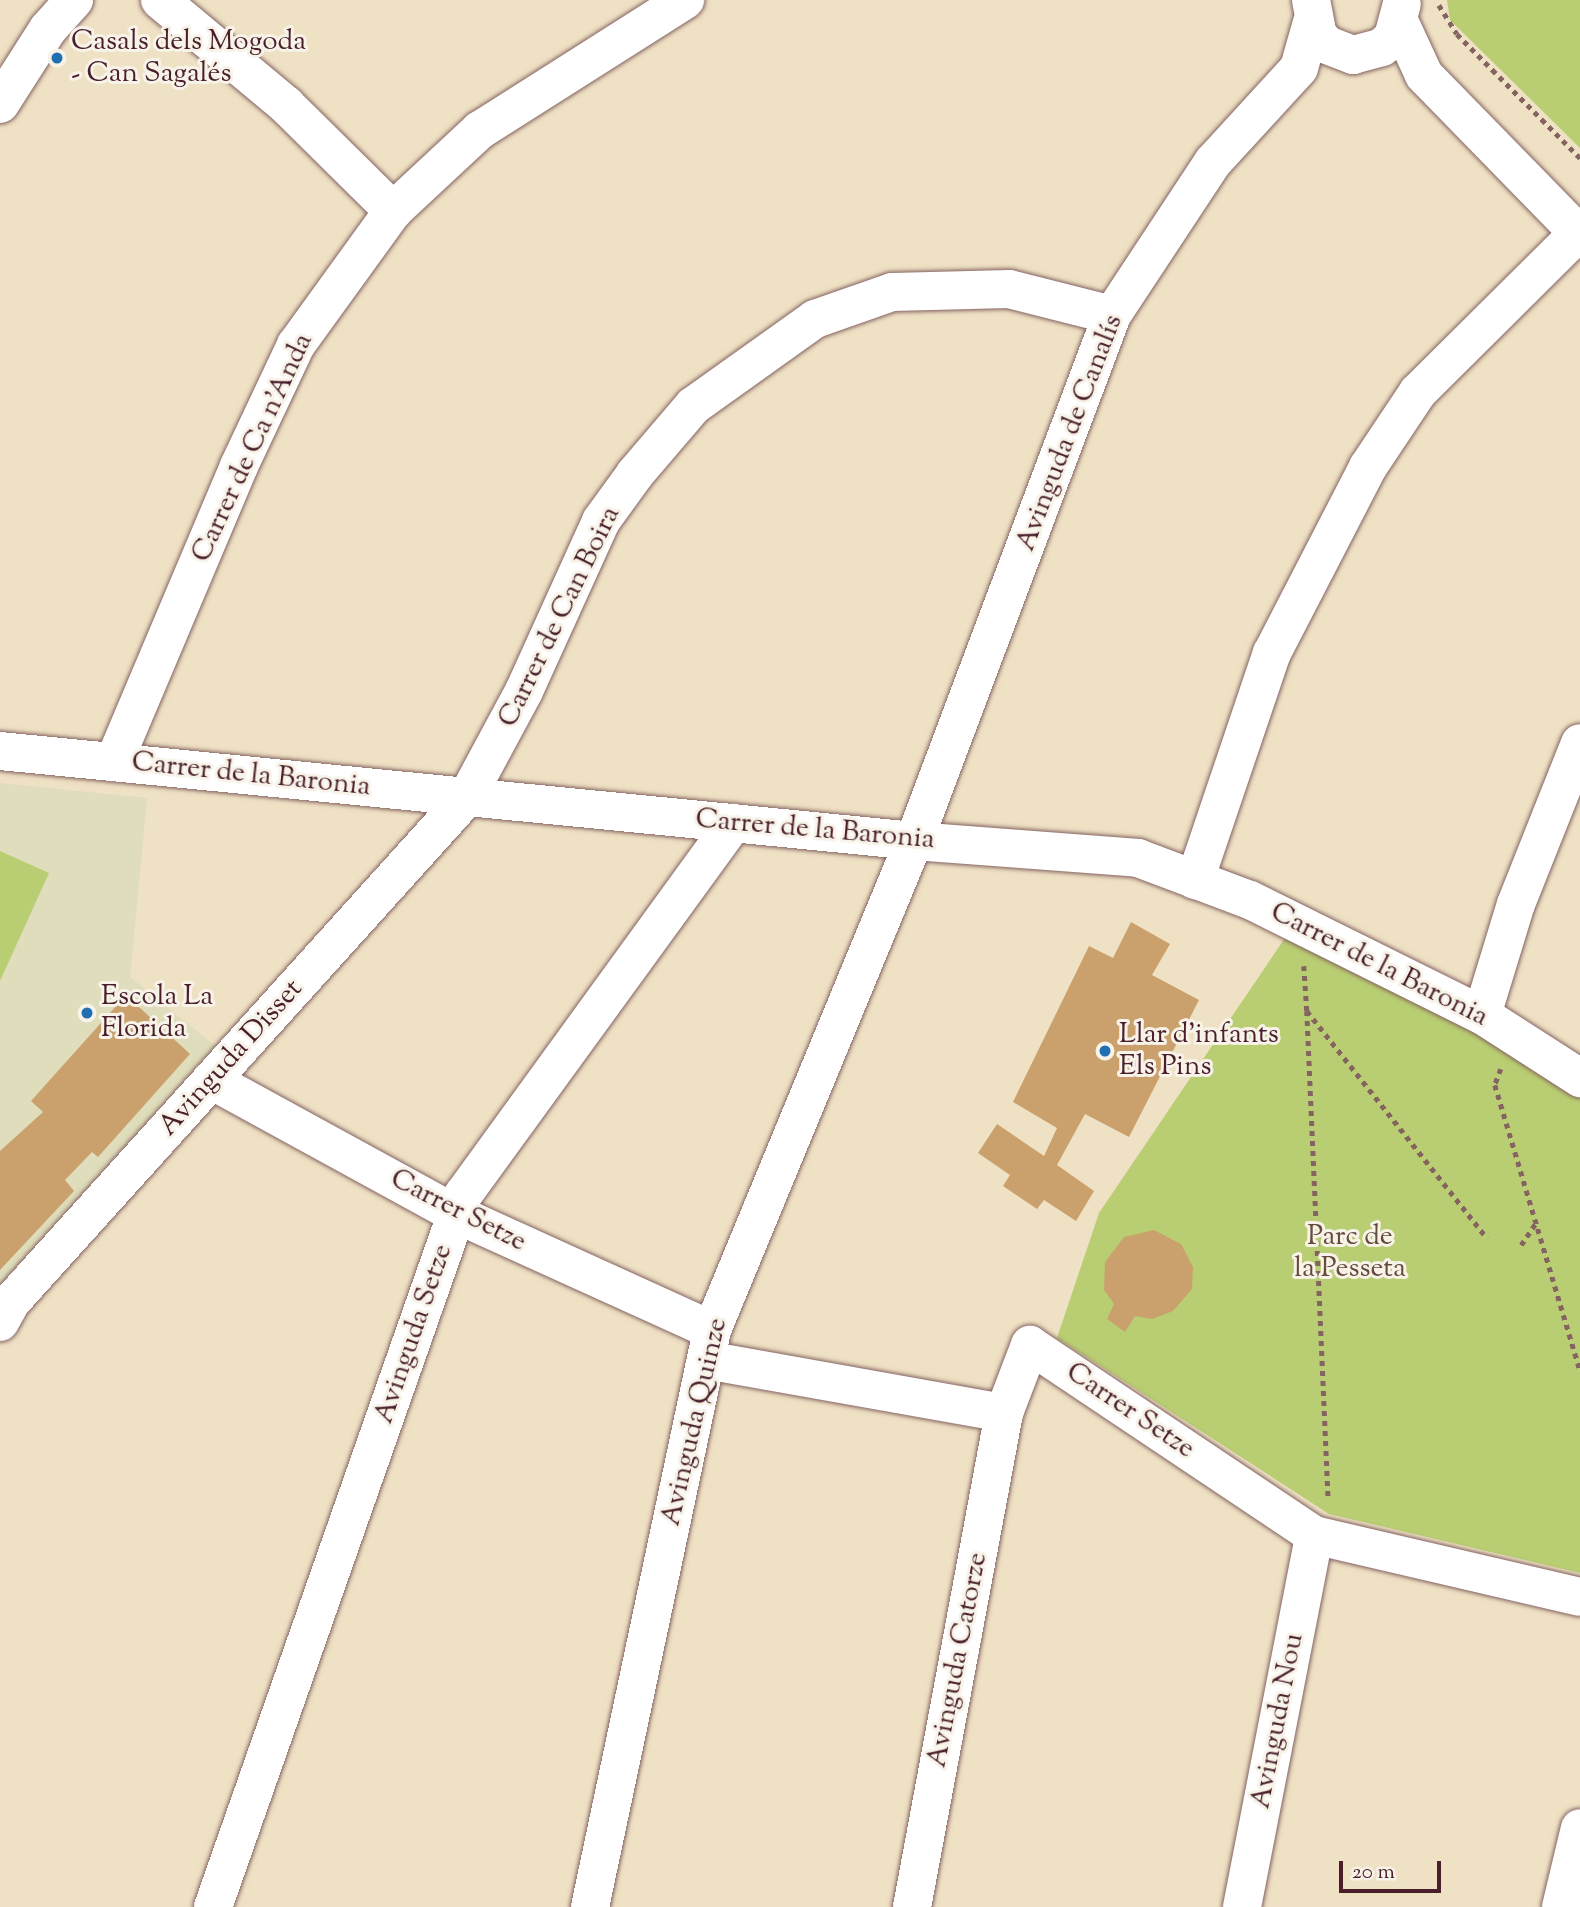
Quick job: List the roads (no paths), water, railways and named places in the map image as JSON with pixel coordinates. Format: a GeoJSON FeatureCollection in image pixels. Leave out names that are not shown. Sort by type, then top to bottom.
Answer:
{"type":"FeatureCollection","features":[{"type":"Feature","properties":{"kind":"street"},"geometry":{"type":"LineString","coordinates":[[0,104],[48,29],[74,0]]}},
{"type":"Feature","properties":{"kind":"street"},"geometry":{"type":"LineString","coordinates":[[160,0],[286,105],[393,211]]}},
{"type":"Feature","properties":{"kind":"street","name":"Carrer de Ca n'Anda"},"geometry":{"type":"LineString","coordinates":[[114,762],[239,466],[296,345],[393,211],[480,130],[685,0]]}},
{"type":"Feature","properties":{"kind":"street"},"geometry":{"type":"LineString","coordinates":[[1311,11],[1318,35],[1353,53],[1424,75]]}},
{"type":"Feature","properties":{"kind":"street","name":"Avinguda de Canalís"},"geometry":{"type":"LineString","coordinates":[[915,841],[1112,315],[1213,162],[1298,68],[1311,11]]}},
{"type":"Feature","properties":{"kind":"street"},"geometry":{"type":"LineString","coordinates":[[1195,880],[1272,653],[1368,467],[1419,392],[1579,234],[1424,75],[1401,11]]}},
{"type":"Feature","properties":{"kind":"street","name":"Avinguda de Canalís"},"geometry":{"type":"LineString","coordinates":[[1298,68],[1353,53],[1393,37],[1401,11]]}},
{"type":"Feature","properties":{"kind":"street","name":"Carrer de Can Boira"},"geometry":{"type":"LineString","coordinates":[[467,797],[524,691],[601,521],[635,474],[704,399],[815,319],[892,292],[1009,289],[1112,315]]}},
{"type":"Feature","properties":{"kind":"street"},"geometry":{"type":"LineString","coordinates":[[1482,1015],[1516,904],[1580,743]]}},
{"type":"Feature","properties":{"kind":"street","name":"Carrer de la Baronia"},"geometry":{"type":"LineString","coordinates":[[0,751],[915,841],[1138,858],[1251,900],[1482,1015],[1580,1078]]}},
{"type":"Feature","properties":{"kind":"street","name":"Avinguda Disset"},"geometry":{"type":"LineString","coordinates":[[0,1322],[11,1302],[467,797]]}},
{"type":"Feature","properties":{"kind":"street","name":"Avinguda Setze"},"geometry":{"type":"LineString","coordinates":[[213,1907],[463,1195],[733,823]]}},
{"type":"Feature","properties":{"kind":"street","name":"Avinguda Quinze"},"geometry":{"type":"LineString","coordinates":[[590,1907],[709,1345],[915,841]]}},
{"type":"Feature","properties":{"kind":"street","name":"Carrer Setze"},"geometry":{"type":"LineString","coordinates":[[211,1080],[456,1214],[709,1345],[1004,1413],[1030,1345],[1322,1525],[1580,1597]]}},
{"type":"Feature","properties":{"kind":"street","name":"Avinguda Catorze"},"geometry":{"type":"LineString","coordinates":[[912,1907],[1004,1413]]}},
{"type":"Feature","properties":{"kind":"street","name":"Avinguda Nou"},"geometry":{"type":"LineString","coordinates":[[1242,1907],[1322,1525]]}},
{"type":"Feature","properties":{"kind":"street"},"geometry":{"type":"LineString","coordinates":[[1561,1907],[1580,1828]]}},
{"type":"Feature","properties":{"kind":"place","name":"Casals dels Mogoda - Can Sagalés"},"geometry":{"type":"Point","coordinates":[57,58]}},
{"type":"Feature","properties":{"kind":"place","name":"Escola La Florida"},"geometry":{"type":"Point","coordinates":[87,1013]}},
{"type":"Feature","properties":{"kind":"place","name":"Llar d'infants Els Pins"},"geometry":{"type":"Point","coordinates":[1105,1051]}},
{"type":"Feature","properties":{"kind":"park label","name":"Parc de la Pesseta"},"geometry":{"type":"Point","coordinates":[1350,1253]}}]}
